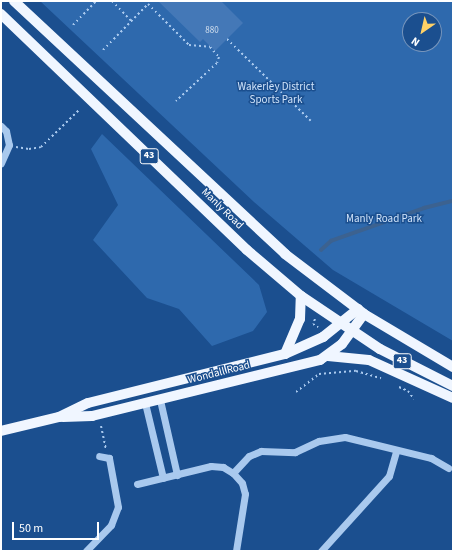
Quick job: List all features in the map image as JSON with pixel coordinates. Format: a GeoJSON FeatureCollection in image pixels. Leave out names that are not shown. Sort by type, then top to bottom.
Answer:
{"type":"FeatureCollection","features":[{"type":"Feature","properties":{"kind":"main road","name":"Manly Road"},"geometry":{"type":"LineString","coordinates":[[14,1],[264,235],[308,273],[361,312],[453,367]]}},
{"type":"Feature","properties":{"kind":"main road","name":"Manly Road"},"geometry":{"type":"LineString","coordinates":[[1,14],[247,250],[301,296],[352,332],[411,366],[453,386]]}},
{"type":"Feature","properties":{"kind":"main road"},"geometry":{"type":"LineString","coordinates":[[284,354],[300,319],[301,296]]}},
{"type":"Feature","properties":{"kind":"main road","name":"Wondall Road"},"geometry":{"type":"LineString","coordinates":[[59,417],[88,403],[284,354],[323,337],[361,312]]}},
{"type":"Feature","properties":{"kind":"main road","name":"Wondall Road"},"geometry":{"type":"LineString","coordinates":[[1,431],[59,417],[92,416],[311,362],[328,356],[352,332],[361,312]]}},
{"type":"Feature","properties":{"kind":"main road"},"geometry":{"type":"LineString","coordinates":[[328,356],[369,360],[453,398]]}},
{"type":"Feature","properties":{"kind":"street"},"geometry":{"type":"LineString","coordinates":[[1,126],[6,131],[9,145],[1,163]]}},
{"type":"Feature","properties":{"kind":"street"},"geometry":{"type":"LineString","coordinates":[[160,400],[178,475]]}},
{"type":"Feature","properties":{"kind":"street"},"geometry":{"type":"LineString","coordinates":[[145,403],[163,478]]}},
{"type":"Feature","properties":{"kind":"street"},"geometry":{"type":"LineString","coordinates":[[233,473],[249,456],[261,451],[295,452],[319,441],[345,437],[396,451],[431,458],[448,468]]}},
{"type":"Feature","properties":{"kind":"street"},"geometry":{"type":"LineString","coordinates":[[321,551],[389,476],[396,451]]}},
{"type":"Feature","properties":{"kind":"street"},"geometry":{"type":"LineString","coordinates":[[86,551],[111,525],[119,500],[109,458],[99,456]]}},
{"type":"Feature","properties":{"kind":"street"},"geometry":{"type":"LineString","coordinates":[[137,484],[211,466],[223,467],[233,473],[242,483],[245,494],[236,551]]}},
{"type":"Feature","properties":{"kind":"path"},"geometry":{"type":"LineString","coordinates":[[73,25],[96,1]]}},
{"type":"Feature","properties":{"kind":"path"},"geometry":{"type":"LineString","coordinates":[[112,1],[131,21]]}},
{"type":"Feature","properties":{"kind":"path"},"geometry":{"type":"LineString","coordinates":[[103,50],[148,4],[190,45],[210,47],[219,57],[217,63],[176,101]]}},
{"type":"Feature","properties":{"kind":"path"},"geometry":{"type":"LineString","coordinates":[[227,39],[311,122]]}},
{"type":"Feature","properties":{"kind":"path"},"geometry":{"type":"LineString","coordinates":[[9,145],[29,149],[42,147],[80,110]]}},
{"type":"Feature","properties":{"kind":"path"},"geometry":{"type":"LineString","coordinates":[[315,319],[313,324],[320,328]]}},
{"type":"Feature","properties":{"kind":"path"},"geometry":{"type":"LineString","coordinates":[[296,392],[319,374],[336,371],[356,371],[385,380]]}},
{"type":"Feature","properties":{"kind":"path"},"geometry":{"type":"LineString","coordinates":[[396,385],[408,391],[414,399]]}},
{"type":"Feature","properties":{"kind":"path"},"geometry":{"type":"LineString","coordinates":[[101,426],[109,458]]}},
{"type":"Feature","properties":{"kind":"green space","name":"Wakerley District Sports Park"},"geometry":{"type":"Polygon","coordinates":[[[40,1],[453,1],[453,341],[333,270],[254,202],[40,1]]]}},
{"type":"Feature","properties":{"kind":"green space"},"geometry":{"type":"Polygon","coordinates":[[[102,134],[259,285],[267,312],[253,331],[212,346],[179,309],[147,298],[93,240],[118,205],[91,149],[102,134]]]}},
{"type":"Feature","properties":{"kind":"building"},"geometry":{"type":"Polygon","coordinates":[[[158,1],[221,1],[243,23],[215,51],[203,39],[200,42],[158,1]]]}},
{"type":"Feature","properties":{"kind":"waterway"},"geometry":{"type":"LineString","coordinates":[[321,250],[331,241],[424,208],[453,201]]}},
{"type":"Feature","properties":{"kind":"park label","name":"Manly Road Park"},"geometry":{"type":"Point","coordinates":[384,219]}}]}
